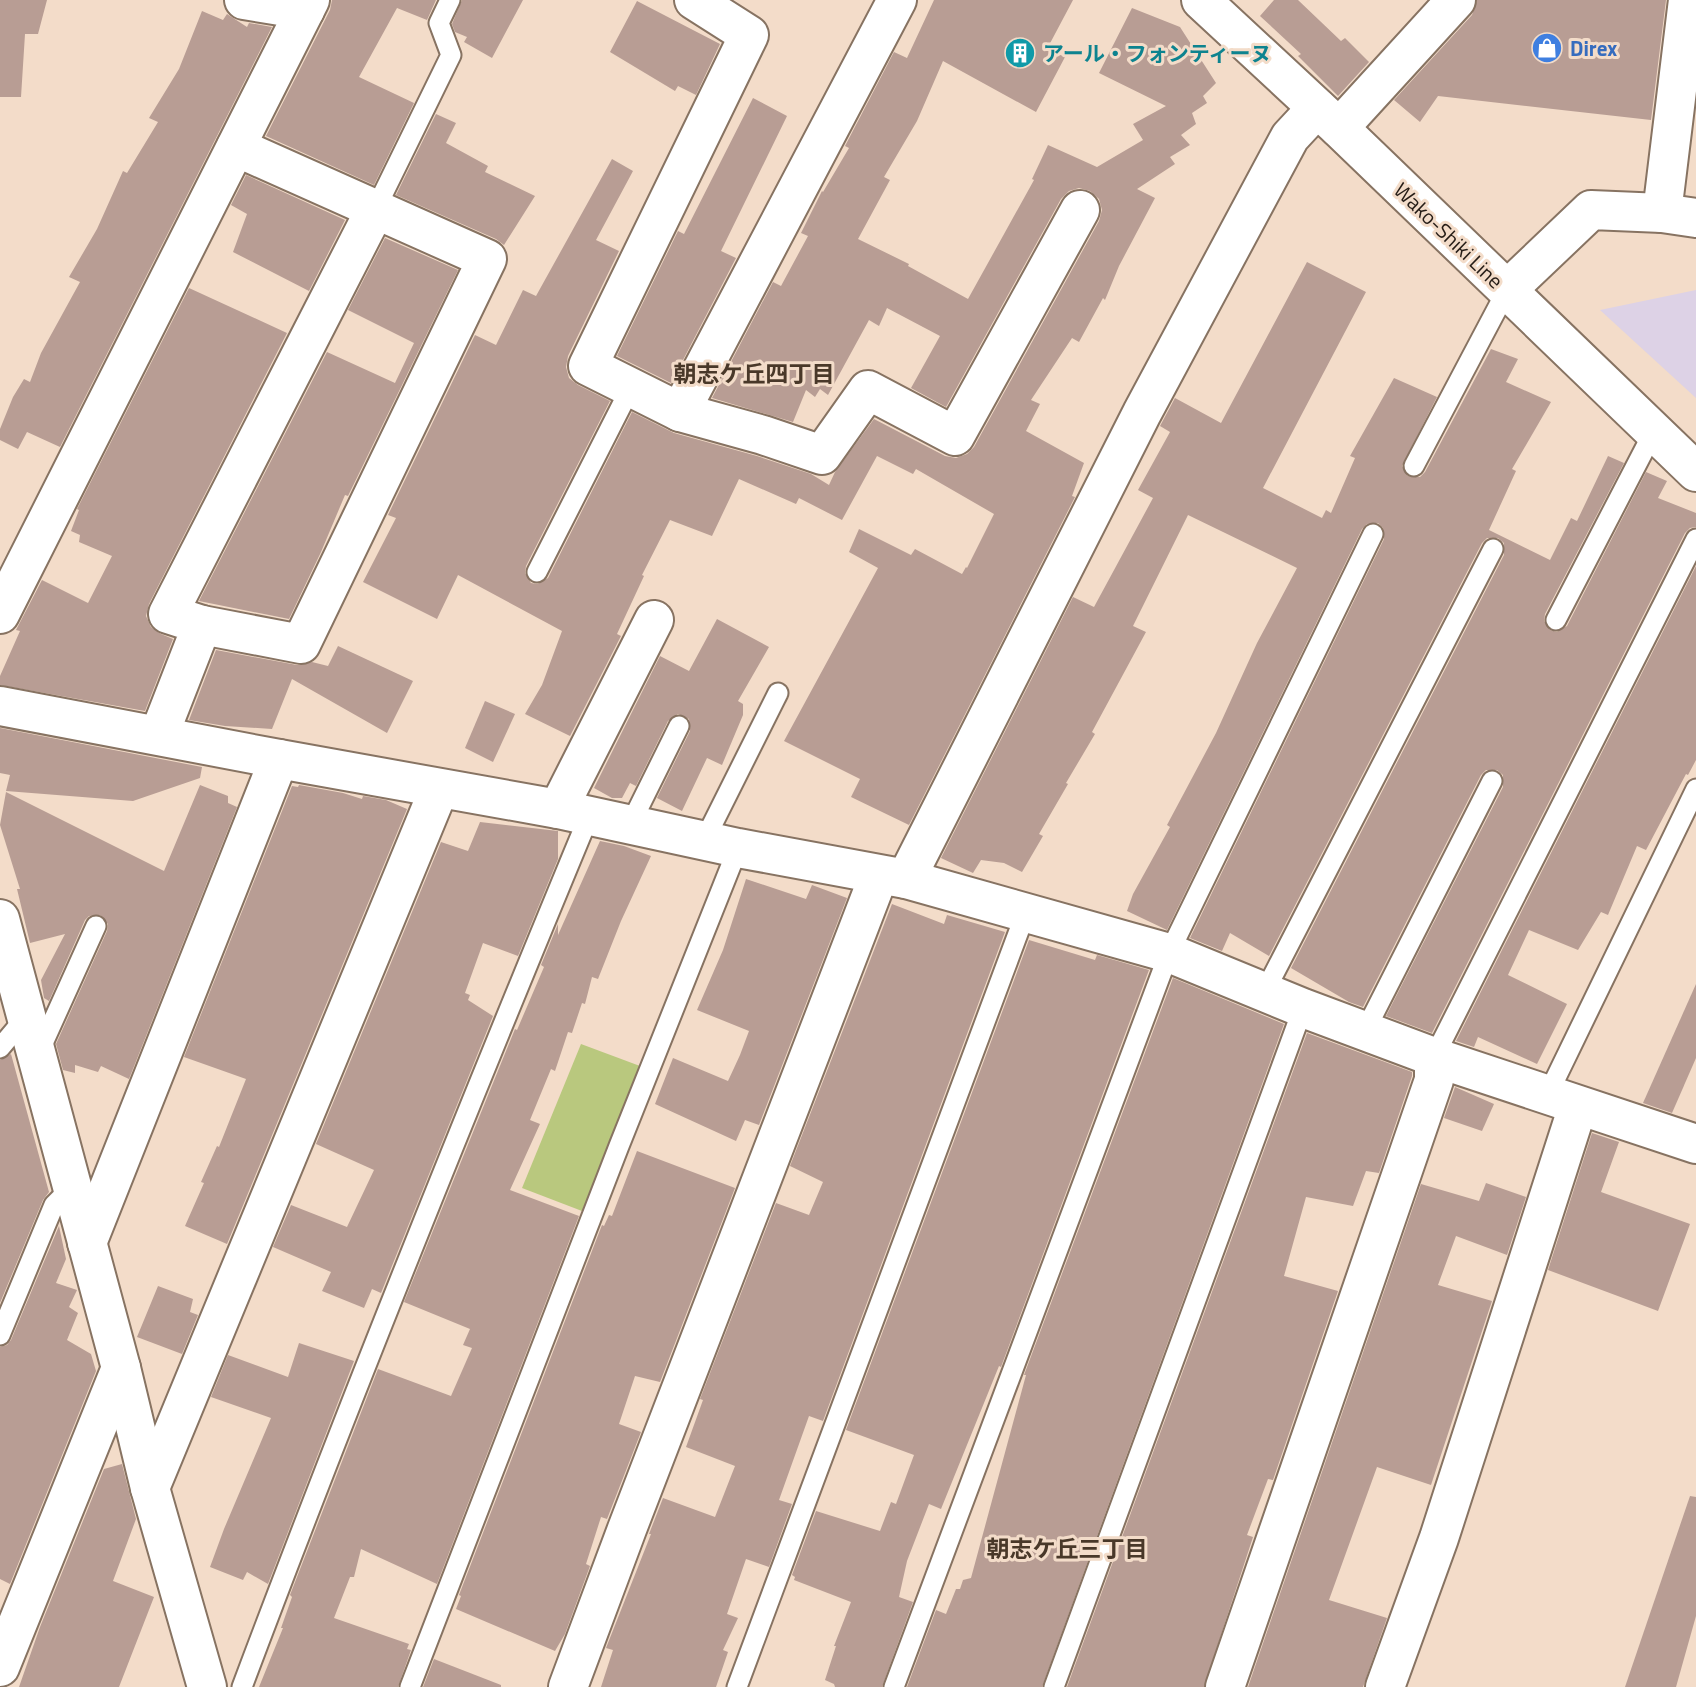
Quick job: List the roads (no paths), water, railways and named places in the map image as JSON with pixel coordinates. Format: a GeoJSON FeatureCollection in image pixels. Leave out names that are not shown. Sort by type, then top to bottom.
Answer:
{"type":"FeatureCollection","features":[{"type":"Feature","properties":{"kind":"street"},"geometry":{"type":"LineString","coordinates":[[0,614],[308,5],[244,0]]}},
{"type":"Feature","properties":{"kind":"street"},"geometry":{"type":"LineString","coordinates":[[694,0],[750,35],[588,366],[680,412],[822,455],[868,390],[955,436],[1080,210]]}},
{"type":"Feature","properties":{"kind":"street"},"geometry":{"type":"LineString","coordinates":[[680,412],[897,0]]}},
{"type":"Feature","properties":{"kind":"street","name":"Wako-Shiki Line"},"geometry":{"type":"LineString","coordinates":[[1201,0],[1328,118],[1696,472]]}},
{"type":"Feature","properties":{"kind":"street"},"geometry":{"type":"LineString","coordinates":[[568,1687],[627,1529],[892,877],[1290,137],[1328,118],[1457,0]]}},
{"type":"Feature","properties":{"kind":"street"},"geometry":{"type":"LineString","coordinates":[[1507,290],[1591,209],[1679,215],[1688,0]]}},
{"type":"Feature","properties":{"kind":"street"},"geometry":{"type":"LineString","coordinates":[[236,147],[376,208],[487,259],[301,645],[202,625],[169,614],[376,208]]}},
{"type":"Feature","properties":{"kind":"street"},"geometry":{"type":"LineString","coordinates":[[574,813],[654,620]]}},
{"type":"Feature","properties":{"kind":"street"},"geometry":{"type":"LineString","coordinates":[[159,735],[202,625]]}},
{"type":"Feature","properties":{"kind":"street"},"geometry":{"type":"LineString","coordinates":[[0,706],[574,813],[892,877],[1169,953],[1264,993],[1434,1057],[1696,1144]]}},
{"type":"Feature","properties":{"kind":"street"},"geometry":{"type":"LineString","coordinates":[[87,1243],[279,759]]}},
{"type":"Feature","properties":{"kind":"street"},"geometry":{"type":"LineString","coordinates":[[150,1488],[439,789]]}},
{"type":"Feature","properties":{"kind":"street"},"geometry":{"type":"LineString","coordinates":[[0,919],[121,1368],[150,1488],[206,1687]]}},
{"type":"Feature","properties":{"kind":"street"},"geometry":{"type":"LineString","coordinates":[[1225,1687],[1434,1080],[1434,1057]]}},
{"type":"Feature","properties":{"kind":"street"},"geometry":{"type":"LineString","coordinates":[[1385,1687],[1439,1538],[1563,1100]]}},
{"type":"Feature","properties":{"kind":"street"},"geometry":{"type":"LineString","coordinates":[[0,1667],[121,1368]]}},
{"type":"Feature","properties":{"kind":"lane"},"geometry":{"type":"LineString","coordinates":[[376,208],[451,55],[439,23],[450,0]]}},
{"type":"Feature","properties":{"kind":"lane"},"geometry":{"type":"LineString","coordinates":[[1414,466],[1507,290]]}},
{"type":"Feature","properties":{"kind":"lane"},"geometry":{"type":"LineString","coordinates":[[537,572],[631,387]]}},
{"type":"Feature","properties":{"kind":"lane"},"geometry":{"type":"LineString","coordinates":[[1556,620],[1654,431]]}},
{"type":"Feature","properties":{"kind":"lane"},"geometry":{"type":"LineString","coordinates":[[894,1687],[1169,953],[1373,534]]}},
{"type":"Feature","properties":{"kind":"lane"},"geometry":{"type":"LineString","coordinates":[[1434,1057],[1696,539]]}},
{"type":"Feature","properties":{"kind":"lane"},"geometry":{"type":"LineString","coordinates":[[1264,993],[1493,549]]}},
{"type":"Feature","properties":{"kind":"lane"},"geometry":{"type":"LineString","coordinates":[[410,1687],[614,1158],[721,844],[778,692]]}},
{"type":"Feature","properties":{"kind":"lane"},"geometry":{"type":"LineString","coordinates":[[630,825],[679,726]]}},
{"type":"Feature","properties":{"kind":"lane"},"geometry":{"type":"LineString","coordinates":[[1365,1031],[1492,781]]}},
{"type":"Feature","properties":{"kind":"lane"},"geometry":{"type":"LineString","coordinates":[[1563,1100],[1696,789]]}},
{"type":"Feature","properties":{"kind":"lane"},"geometry":{"type":"LineString","coordinates":[[242,1687],[476,1089],[574,813]]}},
{"type":"Feature","properties":{"kind":"lane"},"geometry":{"type":"LineString","coordinates":[[737,1687],[1026,912]]}},
{"type":"Feature","properties":{"kind":"lane"},"geometry":{"type":"LineString","coordinates":[[37,1058],[96,926]]}},
{"type":"Feature","properties":{"kind":"lane"},"geometry":{"type":"LineString","coordinates":[[1054,1687],[1304,1008]]}},
{"type":"Feature","properties":{"kind":"lane"},"geometry":{"type":"LineString","coordinates":[[0,1048],[26,1017]]}},
{"type":"Feature","properties":{"kind":"lane"},"geometry":{"type":"LineString","coordinates":[[0,1335],[54,1205],[72,1187]]}},
{"type":"Feature","properties":{"kind":"place","name":"Direx"},"geometry":{"type":"Point","coordinates":[1547,48]}},
{"type":"Feature","properties":{"kind":"place","name":"アール・フォンティーヌ"},"geometry":{"type":"Point","coordinates":[1020,53]}},
{"type":"Feature","properties":{"kind":"district","name":"朝志ケ丘四丁目"},"geometry":{"type":"Point","coordinates":[754,373]}},
{"type":"Feature","properties":{"kind":"district","name":"朝志ケ丘三丁目"},"geometry":{"type":"Point","coordinates":[1067,1548]}}]}
